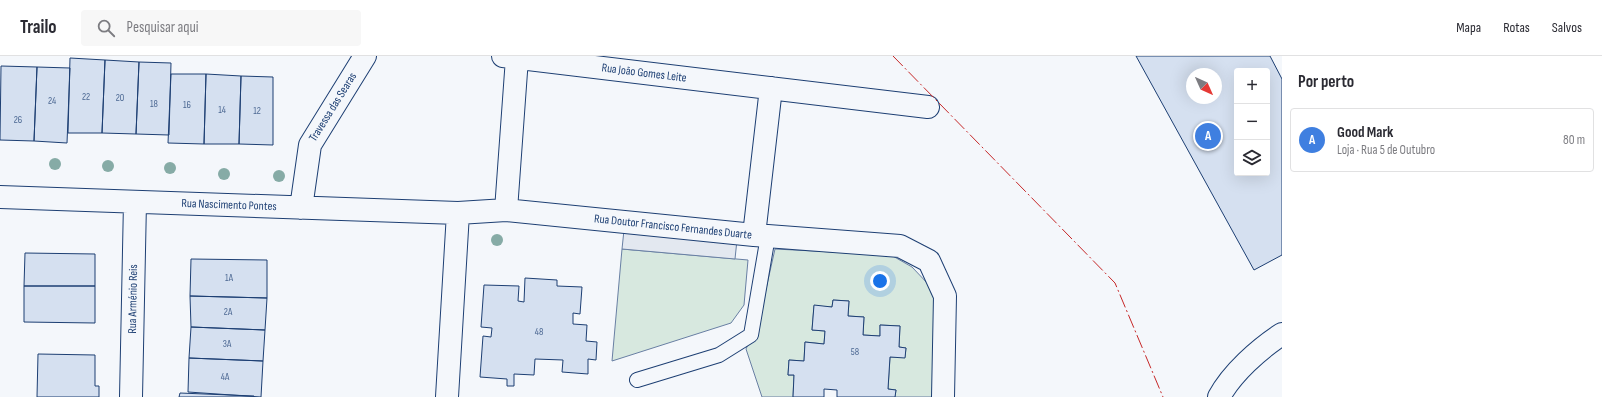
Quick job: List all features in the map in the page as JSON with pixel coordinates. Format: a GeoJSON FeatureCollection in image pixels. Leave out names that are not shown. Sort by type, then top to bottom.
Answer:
{"type":"FeatureCollection","features":[{"type":"Feature","properties":{"kind":"street","name":"Travessa das Searas"},"geometry":{"type":"LineString","coordinates":[[301,208],[310,145],[365,56]]}},
{"type":"Feature","properties":{"kind":"street","name":"Rua João Gomes Leite"},"geometry":{"type":"LineString","coordinates":[[506,210],[510,57],[928,107]]}},
{"type":"Feature","properties":{"kind":"street"},"geometry":{"type":"LineString","coordinates":[[761,235],[771,88]]}},
{"type":"Feature","properties":{"kind":"street","name":"Rua Nascimento Pontes"},"geometry":{"type":"LineString","coordinates":[[0,197],[458,213]]}},
{"type":"Feature","properties":{"kind":"street","name":"Rua Arménio Reis"},"geometry":{"type":"LineString","coordinates":[[131,397],[135,202]]}},
{"type":"Feature","properties":{"kind":"street","name":"Rua Doutor Francisco Fernandes Duarte"},"geometry":{"type":"LineString","coordinates":[[458,213],[506,210],[761,235],[900,246],[929,261],[945,296],[944,397]]}},
{"type":"Feature","properties":{"kind":"street"},"geometry":{"type":"LineString","coordinates":[[448,397],[458,213]]}},
{"type":"Feature","properties":{"kind":"street"},"geometry":{"type":"LineString","coordinates":[[1219,397],[1227,382],[1270,342],[1282,334]]}},
{"type":"Feature","properties":{"kind":"lane"},"geometry":{"type":"LineString","coordinates":[[637,380],[719,355],[751,335],[761,235]]}},
{"type":"Feature","properties":{"kind":"shaded area"},"geometry":{"type":"Polygon","coordinates":[[[624,230],[737,240],[735,259],[622,249],[624,230]]]}},
{"type":"Feature","properties":{"kind":"shaded area"},"geometry":{"type":"Polygon","coordinates":[[[622,249],[748,260],[744,305],[731,323],[612,361],[622,249]]]}},
{"type":"Feature","properties":{"kind":"shaded area"},"geometry":{"type":"Polygon","coordinates":[[[775,249],[891,255],[912,267],[930,286],[938,311],[936,397],[895,397],[896,390],[888,389],[890,357],[905,357],[906,348],[899,347],[900,326],[880,325],[880,336],[863,335],[864,317],[848,316],[849,301],[833,300],[832,307],[814,306],[812,330],[825,331],[824,344],[805,342],[804,361],[789,360],[788,375],[794,375],[793,397],[762,397],[746,349],[759,320],[775,249]]]}},
{"type":"Feature","properties":{"kind":"building"},"geometry":{"type":"Polygon","coordinates":[[[1136,56],[1270,56],[1282,79],[1282,255],[1254,270],[1136,56]]]}},
{"type":"Feature","properties":{"kind":"building"},"geometry":{"type":"Polygon","coordinates":[[[70,58],[105,60],[102,133],[68,133],[70,58]]]}},
{"type":"Feature","properties":{"kind":"building"},"geometry":{"type":"Polygon","coordinates":[[[105,60],[139,62],[136,134],[102,133],[105,60]]]}},
{"type":"Feature","properties":{"kind":"building"},"geometry":{"type":"Polygon","coordinates":[[[139,62],[171,63],[169,135],[136,134],[139,62]]]}},
{"type":"Feature","properties":{"kind":"building"},"geometry":{"type":"Polygon","coordinates":[[[1,66],[37,67],[34,141],[0,140],[1,66]]]}},
{"type":"Feature","properties":{"kind":"building"},"geometry":{"type":"Polygon","coordinates":[[[37,67],[70,68],[67,143],[34,141],[37,67]]]}},
{"type":"Feature","properties":{"kind":"building"},"geometry":{"type":"Polygon","coordinates":[[[171,74],[206,74],[204,144],[168,143],[171,74]]]}},
{"type":"Feature","properties":{"kind":"building"},"geometry":{"type":"Polygon","coordinates":[[[206,74],[241,76],[239,144],[204,144],[206,74]]]}},
{"type":"Feature","properties":{"kind":"building"},"geometry":{"type":"Polygon","coordinates":[[[241,76],[273,77],[273,145],[239,144],[241,76]]]}},
{"type":"Feature","properties":{"kind":"building"},"geometry":{"type":"Polygon","coordinates":[[[25,253],[95,254],[95,286],[24,286],[25,253]]]}},
{"type":"Feature","properties":{"kind":"building"},"geometry":{"type":"Polygon","coordinates":[[[191,259],[267,260],[267,298],[190,296],[191,259]]]}},
{"type":"Feature","properties":{"kind":"building"},"geometry":{"type":"Polygon","coordinates":[[[525,278],[557,280],[557,286],[582,287],[580,314],[573,313],[573,324],[587,325],[586,341],[597,342],[596,360],[588,359],[588,374],[562,372],[563,360],[535,359],[534,375],[514,374],[514,386],[507,386],[507,379],[480,377],[483,336],[491,337],[492,328],[481,327],[484,285],[519,286],[518,301],[524,302],[525,278]]]}},
{"type":"Feature","properties":{"kind":"building"},"geometry":{"type":"Polygon","coordinates":[[[24,286],[95,286],[95,323],[24,322],[24,286]]]}},
{"type":"Feature","properties":{"kind":"building"},"geometry":{"type":"Polygon","coordinates":[[[190,296],[267,298],[265,330],[191,327],[190,296]]]}},
{"type":"Feature","properties":{"kind":"building"},"geometry":{"type":"Polygon","coordinates":[[[833,300],[849,301],[848,316],[864,317],[863,335],[880,336],[880,325],[900,326],[899,347],[906,348],[905,358],[890,357],[888,389],[896,390],[895,397],[837,397],[837,390],[824,389],[824,397],[793,397],[794,375],[788,375],[789,360],[804,361],[805,342],[824,344],[825,331],[812,330],[814,305],[832,307],[833,300]]]}},
{"type":"Feature","properties":{"kind":"building"},"geometry":{"type":"Polygon","coordinates":[[[191,327],[265,330],[263,361],[189,358],[191,327]]]}},
{"type":"Feature","properties":{"kind":"building"},"geometry":{"type":"Polygon","coordinates":[[[38,354],[95,355],[95,386],[99,386],[99,397],[37,397],[38,354]]]}},
{"type":"Feature","properties":{"kind":"building"},"geometry":{"type":"Polygon","coordinates":[[[189,358],[263,361],[261,397],[188,392],[189,358]]]}},
{"type":"Feature","properties":{"kind":"building"},"geometry":{"type":"Polygon","coordinates":[[[180,393],[254,396],[254,397],[179,397],[180,393]]]}},
{"type":"Feature","properties":{"kind":"power"},"geometry":{"type":"LineString","coordinates":[[893,56],[1115,283],[1163,397]]}},
{"type":"Feature","properties":{"kind":"place","name":"Good Mark"},"geometry":{"type":"Point","coordinates":[1208,136]}}]}
